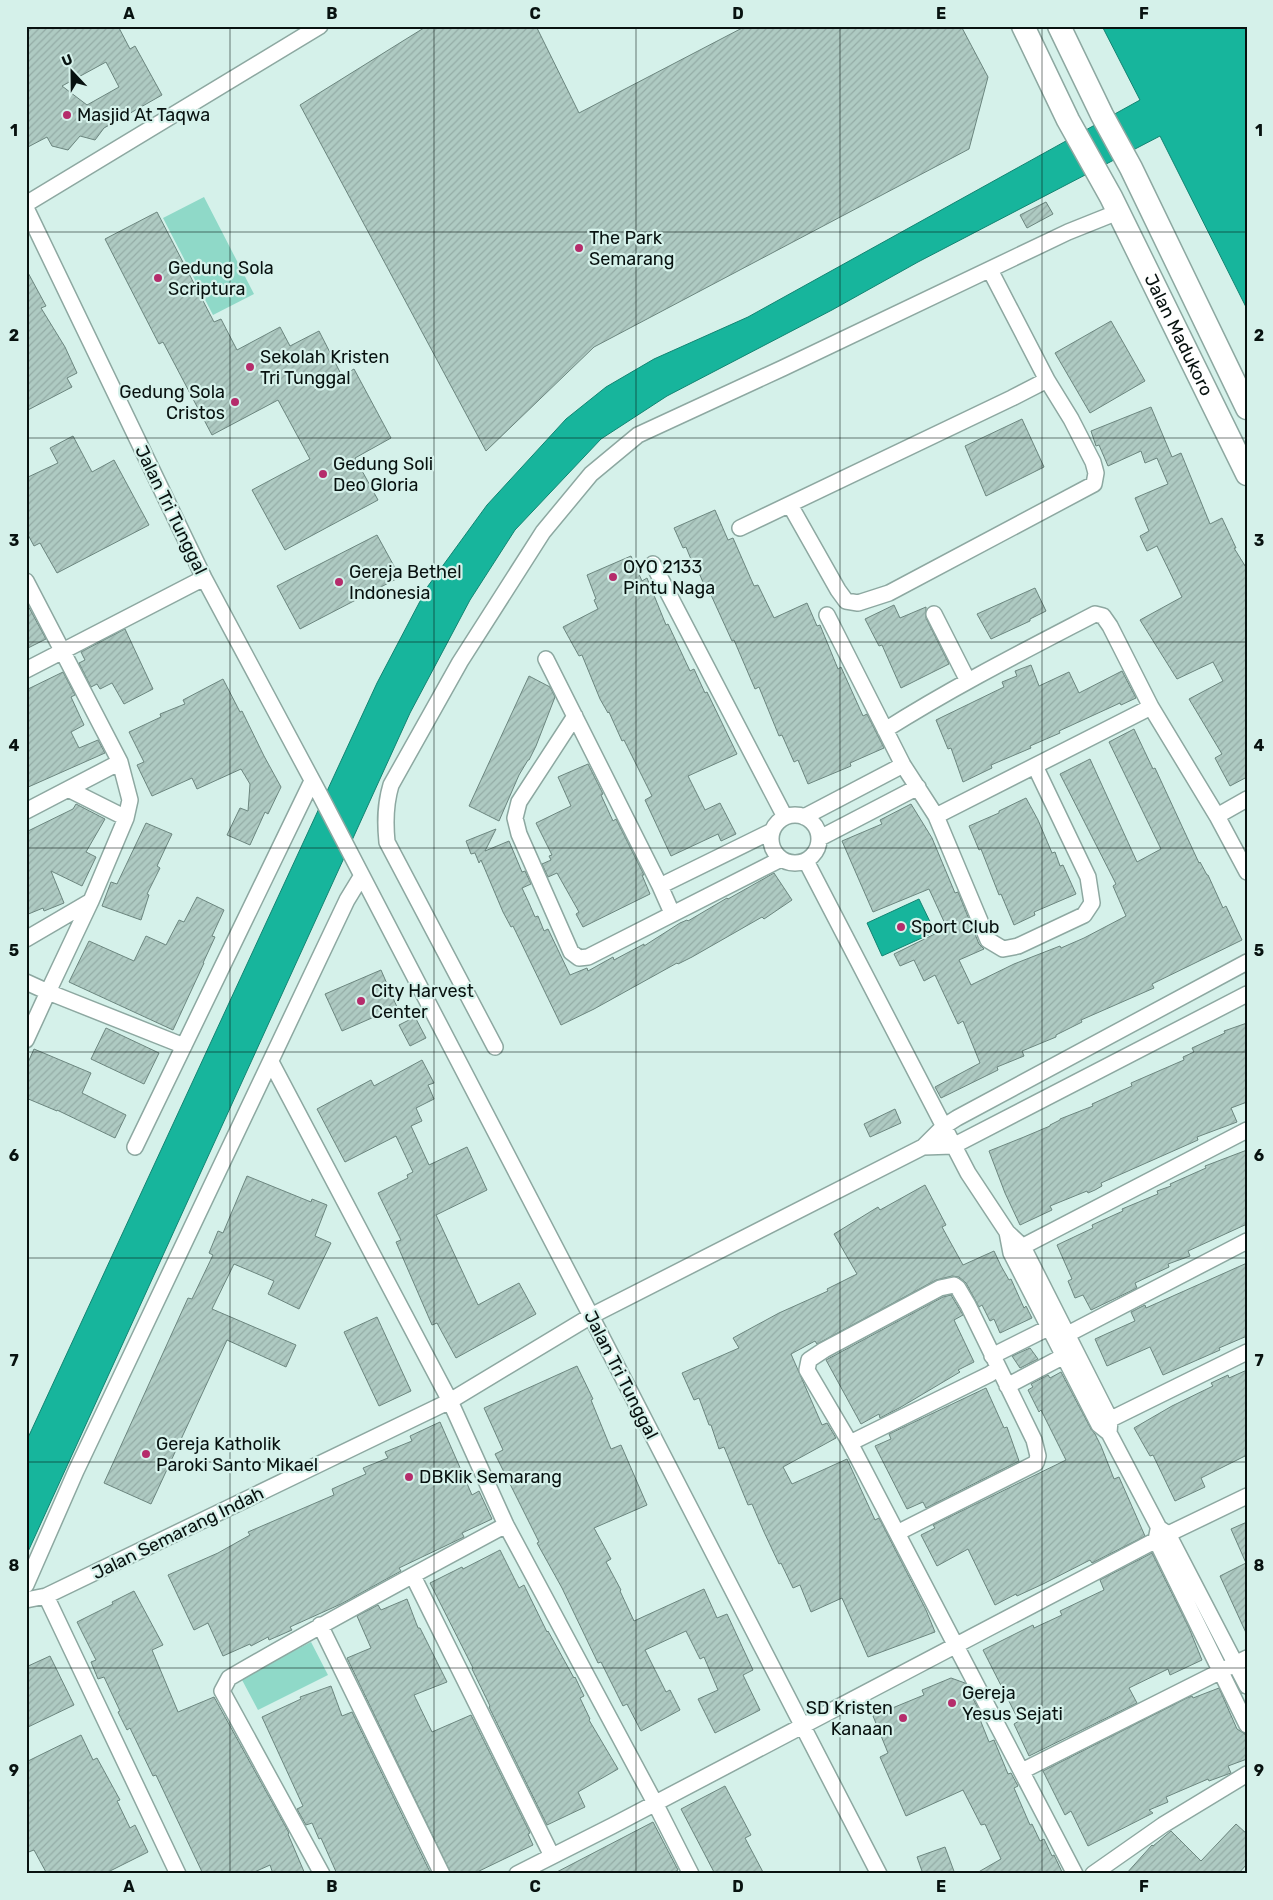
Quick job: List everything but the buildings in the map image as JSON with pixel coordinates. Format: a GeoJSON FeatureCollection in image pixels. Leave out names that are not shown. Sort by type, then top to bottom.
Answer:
{"type":"FeatureCollection","features":[{"type":"Feature","properties":{"kind":"street"},"geometry":{"type":"LineString","coordinates":[[26,204],[320,26]]}},
{"type":"Feature","properties":{"kind":"street","name":"Jalan Madukoro"},"geometry":{"type":"LineString","coordinates":[[1023,26],[1074,130],[1111,198],[1247,474]]}},
{"type":"Feature","properties":{"kind":"street","name":"Jalan Madukoro"},"geometry":{"type":"LineString","coordinates":[[1059,26],[1247,408]]}},
{"type":"Feature","properties":{"kind":"street"},"geometry":{"type":"LineString","coordinates":[[495,1047],[387,842],[385,823],[386,802],[391,785],[460,662],[543,532],[591,474],[638,435],[1068,232],[1111,198]]}},
{"type":"Feature","properties":{"kind":"street","name":"Jalan Tri Tunggal"},"geometry":{"type":"LineString","coordinates":[[26,208],[31,234],[204,578],[591,1316],[879,1874]]}},
{"type":"Feature","properties":{"kind":"street"},"geometry":{"type":"LineString","coordinates":[[790,505],[846,601],[858,603],[889,593],[1094,484],[1096,473],[1093,462],[1046,380],[990,270]]}},
{"type":"Feature","properties":{"kind":"street"},"geometry":{"type":"LineString","coordinates":[[740,528],[1046,380]]}},
{"type":"Feature","properties":{"kind":"street"},"geometry":{"type":"LineString","coordinates":[[653,564],[785,818]]}},
{"type":"Feature","properties":{"kind":"street"},"geometry":{"type":"LineString","coordinates":[[26,670],[204,578]]}},
{"type":"Feature","properties":{"kind":"street"},"geometry":{"type":"LineString","coordinates":[[26,581],[120,762],[130,800],[126,818],[91,901],[26,1040]]}},
{"type":"Feature","properties":{"kind":"street"},"geometry":{"type":"LineString","coordinates":[[934,614],[968,681]]}},
{"type":"Feature","properties":{"kind":"street"},"geometry":{"type":"LineString","coordinates":[[885,730],[968,681],[1095,614],[1103,616],[1110,626],[1151,707],[1217,816],[1247,872]]}},
{"type":"Feature","properties":{"kind":"street"},"geometry":{"type":"LineString","coordinates":[[827,615],[903,765],[936,816],[988,940],[1004,949],[1018,946],[1084,914],[1092,903],[1088,877],[1035,766]]}},
{"type":"Feature","properties":{"kind":"street"},"geometry":{"type":"LineString","coordinates":[[546,659],[672,913]]}},
{"type":"Feature","properties":{"kind":"street"},"geometry":{"type":"LineString","coordinates":[[936,816],[1151,707]]}},
{"type":"Feature","properties":{"kind":"street"},"geometry":{"type":"LineString","coordinates":[[575,716],[519,802],[515,818],[519,834],[571,952],[579,958],[588,957],[781,859]]}},
{"type":"Feature","properties":{"kind":"street"},"geometry":{"type":"LineString","coordinates":[[26,811],[120,762]]}},
{"type":"Feature","properties":{"kind":"street"},"geometry":{"type":"LineString","coordinates":[[804,816],[903,765]]}},
{"type":"Feature","properties":{"kind":"street"},"geometry":{"type":"LineString","coordinates":[[135,1147],[315,787]]}},
{"type":"Feature","properties":{"kind":"street"},"geometry":{"type":"LineString","coordinates":[[820,838],[918,787]]}},
{"type":"Feature","properties":{"kind":"street"},"geometry":{"type":"LineString","coordinates":[[68,789],[126,818]]}},
{"type":"Feature","properties":{"kind":"street"},"geometry":{"type":"LineString","coordinates":[[1217,816],[1247,799]]}},
{"type":"Feature","properties":{"kind":"street"},"geometry":{"type":"LineString","coordinates":[[794,815],[804,816],[812,821],[817,829],[820,838],[818,847],[806,861],[797,863],[781,859],[773,850],[771,841],[772,831],[777,823],[785,818],[794,815]]}},
{"type":"Feature","properties":{"kind":"street"},"geometry":{"type":"LineString","coordinates":[[660,886],[772,831]]}},
{"type":"Feature","properties":{"kind":"street"},"geometry":{"type":"LineString","coordinates":[[806,861],[968,1173],[1007,1232],[1068,1334],[1106,1426]]}},
{"type":"Feature","properties":{"kind":"street"},"geometry":{"type":"LineString","coordinates":[[26,1585],[76,1471],[347,900],[361,877]]}},
{"type":"Feature","properties":{"kind":"street"},"geometry":{"type":"LineString","coordinates":[[26,939],[91,901]]}},
{"type":"Feature","properties":{"kind":"street"},"geometry":{"type":"LineString","coordinates":[[923,1147],[943,1127],[1247,962]]}},
{"type":"Feature","properties":{"kind":"street"},"geometry":{"type":"LineString","coordinates":[[26,982],[184,1046]]}},
{"type":"Feature","properties":{"kind":"street"},"geometry":{"type":"LineString","coordinates":[[923,1147],[954,1146],[1247,994]]}},
{"type":"Feature","properties":{"kind":"street"},"geometry":{"type":"LineString","coordinates":[[1128,1026],[1140,1050]]}},
{"type":"Feature","properties":{"kind":"street"},"geometry":{"type":"LineString","coordinates":[[271,1062],[450,1401],[506,1525],[691,1874]]}},
{"type":"Feature","properties":{"kind":"street"},"geometry":{"type":"LineString","coordinates":[[1017,1250],[1247,1130]]}},
{"type":"Feature","properties":{"kind":"street","name":"Jalan Semarang Indah"},"geometry":{"type":"LineString","coordinates":[[26,1600],[46,1596],[450,1401],[591,1316],[923,1147]]}},
{"type":"Feature","properties":{"kind":"street"},"geometry":{"type":"LineString","coordinates":[[1068,1334],[1247,1241]]}},
{"type":"Feature","properties":{"kind":"street"},"geometry":{"type":"LineString","coordinates":[[1017,1250],[1064,1356],[1106,1426],[1161,1534],[1220,1672],[1247,1725]]}},
{"type":"Feature","properties":{"kind":"street"},"geometry":{"type":"LineString","coordinates":[[897,1533],[1036,1464],[1038,1456],[1034,1440],[994,1362],[968,1305],[958,1288],[954,1285],[940,1288],[824,1350],[809,1360],[807,1370],[850,1443],[1075,1874]]}},
{"type":"Feature","properties":{"kind":"street"},"geometry":{"type":"LineString","coordinates":[[850,1443],[990,1374],[994,1362],[1050,1327]]}},
{"type":"Feature","properties":{"kind":"street"},"geometry":{"type":"LineString","coordinates":[[1106,1426],[1247,1352]]}},
{"type":"Feature","properties":{"kind":"street"},"geometry":{"type":"LineString","coordinates":[[1007,1386],[1064,1356]]}},
{"type":"Feature","properties":{"kind":"street"},"geometry":{"type":"LineString","coordinates":[[517,1874],[956,1645],[1161,1534],[1247,1496]]}},
{"type":"Feature","properties":{"kind":"street"},"geometry":{"type":"LineString","coordinates":[[322,1874],[222,1691],[229,1678],[320,1625],[506,1525]]}},
{"type":"Feature","properties":{"kind":"street"},"geometry":{"type":"LineString","coordinates":[[1161,1534],[1241,1661],[1247,1686]]}},
{"type":"Feature","properties":{"kind":"street"},"geometry":{"type":"LineString","coordinates":[[413,1576],[552,1856]]}},
{"type":"Feature","properties":{"kind":"street"},"geometry":{"type":"LineString","coordinates":[[46,1596],[178,1874]]}},
{"type":"Feature","properties":{"kind":"street"},"geometry":{"type":"LineString","coordinates":[[320,1625],[442,1874]]}},
{"type":"Feature","properties":{"kind":"street"},"geometry":{"type":"LineString","coordinates":[[1022,1771],[1241,1661]]}},
{"type":"Feature","properties":{"kind":"street"},"geometry":{"type":"LineString","coordinates":[[1093,1874],[1163,1825],[1247,1774]]}},
{"type":"Feature","properties":{"kind":"shaded area"},"geometry":{"type":"Polygon","coordinates":[[[1102,26],[1247,26],[1247,309],[1160,136],[667,396],[601,439],[515,530],[470,600],[410,713],[26,1556],[26,1442],[377,683],[428,586],[487,505],[566,419],[606,387],[654,359],[748,317],[1140,100],[1102,26]]]}},
{"type":"Feature","properties":{"kind":"shaded area"},"geometry":{"type":"Polygon","coordinates":[[[204,197],[254,294],[213,315],[163,218],[204,197]]]}},
{"type":"Feature","properties":{"kind":"shaded area","name":"Sport Club"},"geometry":{"type":"Polygon","coordinates":[[[919,899],[935,932],[882,956],[867,923],[919,899]]]}},
{"type":"Feature","properties":{"kind":"shaded area"},"geometry":{"type":"Polygon","coordinates":[[[311,1642],[328,1675],[258,1710],[241,1678],[311,1642]]]}},
{"type":"Feature","properties":{"kind":"place","name":"Masjid At Taqwa"},"geometry":{"type":"Point","coordinates":[67,115]}},
{"type":"Feature","properties":{"kind":"place","name":"The Park Semarang"},"geometry":{"type":"Point","coordinates":[579,248]}},
{"type":"Feature","properties":{"kind":"place","name":"Gedung Sola Scriptura"},"geometry":{"type":"Point","coordinates":[158,278]}},
{"type":"Feature","properties":{"kind":"place","name":"Sekolah Kristen Tri Tunggal"},"geometry":{"type":"Point","coordinates":[250,367]}},
{"type":"Feature","properties":{"kind":"place","name":"Gedung Sola Cristos"},"geometry":{"type":"Point","coordinates":[235,402]}},
{"type":"Feature","properties":{"kind":"place","name":"Gedung Soli Deo Gloria"},"geometry":{"type":"Point","coordinates":[323,474]}},
{"type":"Feature","properties":{"kind":"place","name":"OYO 2133 Pintu Naga"},"geometry":{"type":"Point","coordinates":[613,577]}},
{"type":"Feature","properties":{"kind":"place","name":"Gereja Bethel Indonesia"},"geometry":{"type":"Point","coordinates":[339,582]}},
{"type":"Feature","properties":{"kind":"place","name":"Sport Club"},"geometry":{"type":"Point","coordinates":[901,927]}},
{"type":"Feature","properties":{"kind":"place","name":"City Harvest Center"},"geometry":{"type":"Point","coordinates":[361,1001]}},
{"type":"Feature","properties":{"kind":"place","name":"Gereja Katholik Paroki Santo Mikael"},"geometry":{"type":"Point","coordinates":[146,1454]}},
{"type":"Feature","properties":{"kind":"place","name":"DBKlik Semarang"},"geometry":{"type":"Point","coordinates":[409,1477]}},
{"type":"Feature","properties":{"kind":"place","name":"Gereja Yesus Sejati"},"geometry":{"type":"Point","coordinates":[952,1703]}},
{"type":"Feature","properties":{"kind":"place","name":"SD Kristen Kanaan"},"geometry":{"type":"Point","coordinates":[903,1718]}}]}
